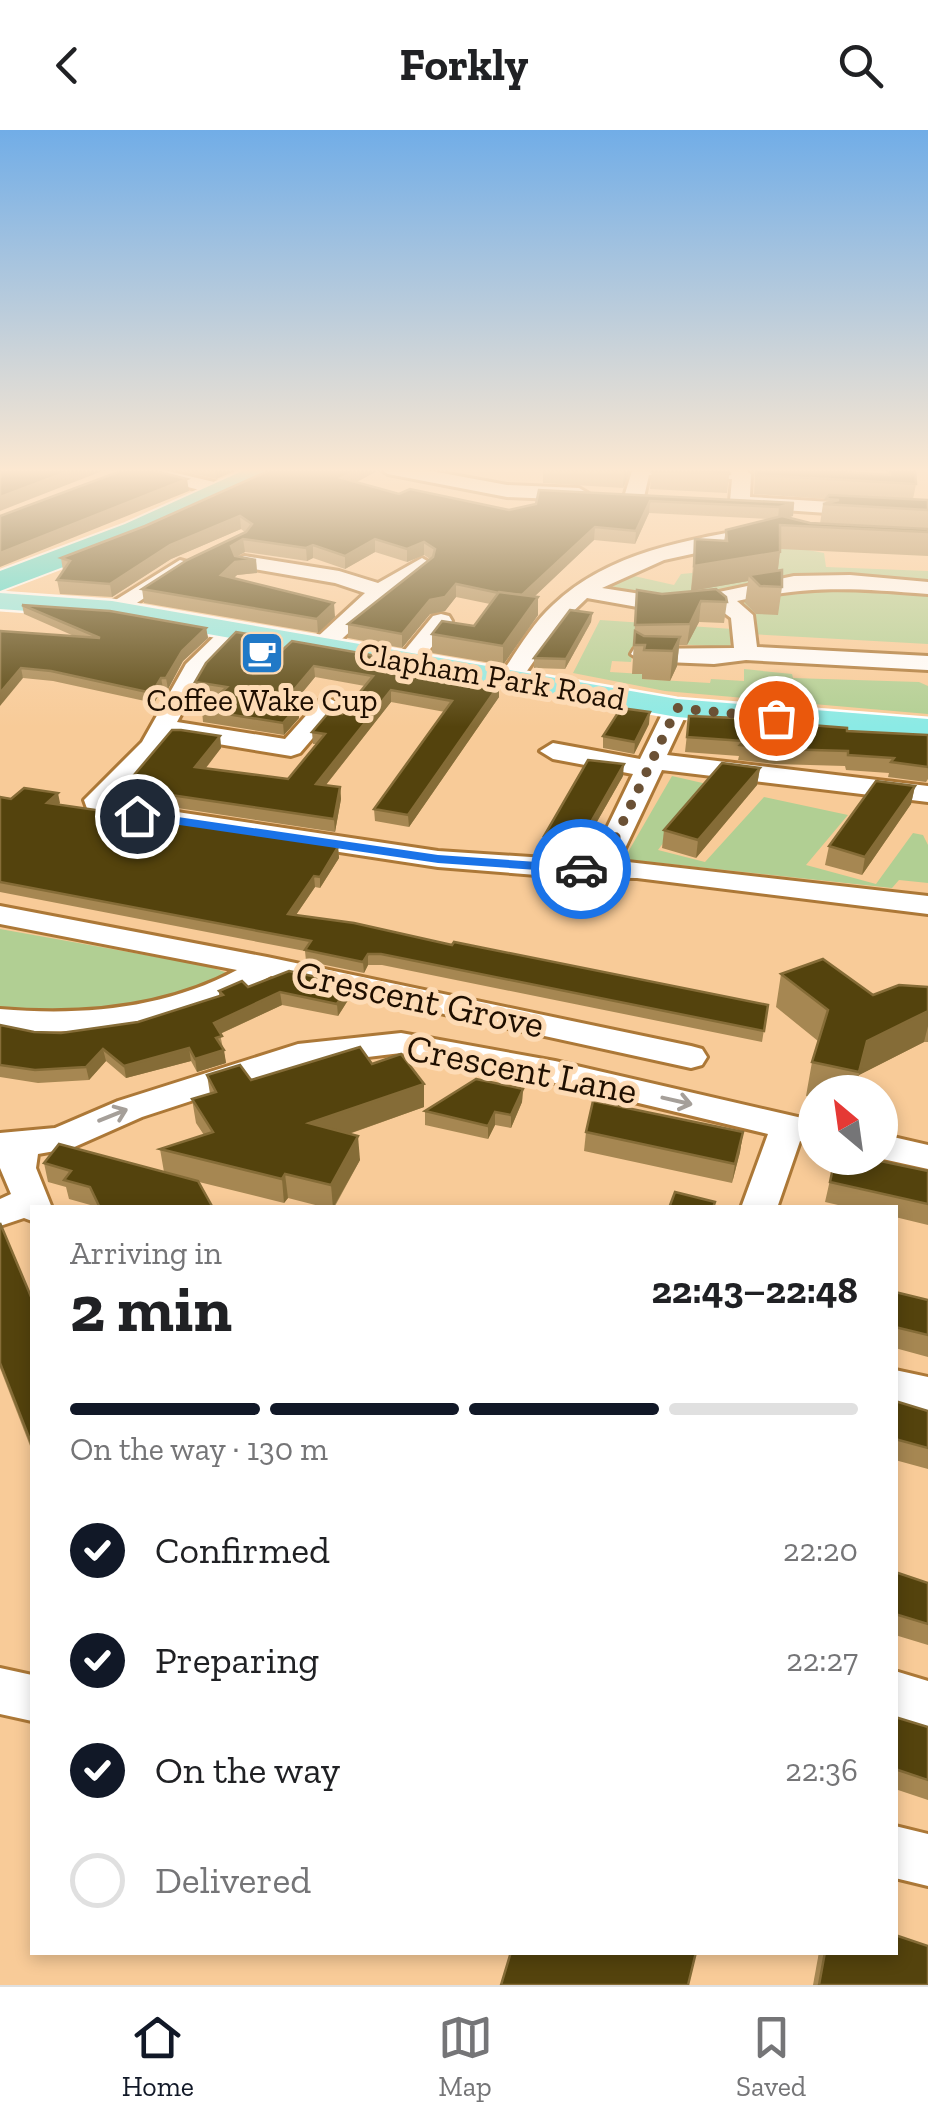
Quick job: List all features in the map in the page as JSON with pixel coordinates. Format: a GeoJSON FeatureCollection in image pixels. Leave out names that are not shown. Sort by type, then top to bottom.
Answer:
{"type":"FeatureCollection","features":[{"type":"Feature","properties":{"kind":"highway"},"geometry":{"type":"LineString","coordinates":[[2,599],[41,572],[80,555]]}},
{"type":"Feature","properties":{"kind":"main road"},"geometry":{"type":"LineString","coordinates":[[41,572],[45,594],[59,602]]}},
{"type":"Feature","properties":{"kind":"main road","name":"Clapham Park Road"},"geometry":{"type":"LineString","coordinates":[[2,599],[112,610],[677,708],[928,728]]}},
{"type":"Feature","properties":{"kind":"street"},"geometry":{"type":"LineString","coordinates":[[509,680],[557,613],[582,591],[625,564],[656,555]]}},
{"type":"Feature","properties":{"kind":"street"},"geometry":{"type":"LineString","coordinates":[[112,610],[194,559]]}},
{"type":"Feature","properties":{"kind":"street"},"geometry":{"type":"LineString","coordinates":[[321,646],[381,591],[422,564]]}},
{"type":"Feature","properties":{"kind":"street"},"geometry":{"type":"LineString","coordinates":[[279,591],[245,573],[339,577],[381,591]]}},
{"type":"Feature","properties":{"kind":"street"},"geometry":{"type":"LineString","coordinates":[[582,591],[660,604],[719,599],[765,586],[821,581],[928,588]]}},
{"type":"Feature","properties":{"kind":"street"},"geometry":{"type":"LineString","coordinates":[[719,599],[742,615],[746,653]]}},
{"type":"Feature","properties":{"kind":"street"},"geometry":{"type":"LineString","coordinates":[[326,604],[358,612]]}},
{"type":"Feature","properties":{"kind":"street"},"geometry":{"type":"LineString","coordinates":[[408,661],[441,621]]}},
{"type":"Feature","properties":{"kind":"street"},"geometry":{"type":"LineString","coordinates":[[232,632],[194,669],[152,746],[97,800],[98,808],[438,859],[562,870],[601,868],[928,904]]}},
{"type":"Feature","properties":{"kind":"street"},"geometry":{"type":"LineString","coordinates":[[262,677],[263,664],[288,641]]}},
{"type":"Feature","properties":{"kind":"street"},"geometry":{"type":"LineString","coordinates":[[642,654],[714,657],[746,653],[928,663]]}},
{"type":"Feature","properties":{"kind":"street"},"geometry":{"type":"LineString","coordinates":[[164,727],[290,748],[329,705]]}},
{"type":"Feature","properties":{"kind":"street"},"geometry":{"type":"LineString","coordinates":[[601,868],[677,708]]}},
{"type":"Feature","properties":{"kind":"street"},"geometry":{"type":"LineString","coordinates":[[553,751],[652,765],[927,783]]}},
{"type":"Feature","properties":{"kind":"street","name":"Crescent Grove"},"geometry":{"type":"LineString","coordinates":[[0,915],[267,966],[691,1056]]}},
{"type":"Feature","properties":{"kind":"street","name":"Crescent Grove"},"geometry":{"type":"LineString","coordinates":[[0,1019],[39,1024],[105,1020],[164,1009],[239,982],[267,966]]}},
{"type":"Feature","properties":{"kind":"street","name":"Crescent Lane"},"geometry":{"type":"LineString","coordinates":[[11,1144],[60,1140],[130,1109],[298,1054],[401,1043],[555,1072],[798,1129]]}},
{"type":"Feature","properties":{"kind":"street"},"geometry":{"type":"LineString","coordinates":[[761,1205],[798,1137]]}},
{"type":"Feature","properties":{"kind":"street"},"geometry":{"type":"LineString","coordinates":[[11,1144],[18,1168],[21,1207]]}},
{"type":"Feature","properties":{"kind":"street"},"geometry":{"type":"LineString","coordinates":[[898,1150],[928,1157]]}},
{"type":"Feature","properties":{"kind":"street"},"geometry":{"type":"LineString","coordinates":[[898,1387],[928,1394]]}},
{"type":"Feature","properties":{"kind":"street"},"geometry":{"type":"LineString","coordinates":[[0,1691],[30,1698]]}},
{"type":"Feature","properties":{"kind":"street"},"geometry":{"type":"LineString","coordinates":[[898,1695],[928,1704]]}},
{"type":"Feature","properties":{"kind":"street"},"geometry":{"type":"LineString","coordinates":[[898,1853],[928,1860]]}},
{"type":"Feature","properties":{"kind":"green space"},"geometry":{"type":"Polygon","coordinates":[[[745,555],[824,555],[826,567],[928,571],[928,583],[816,575],[770,578],[714,593],[641,596],[599,588],[625,574],[674,585],[681,574],[745,555]]]}},
{"type":"Feature","properties":{"kind":"green space"},"geometry":{"type":"Polygon","coordinates":[[[897,587],[928,592],[928,644],[750,634],[733,600],[774,589],[896,592],[897,587]]]}},
{"type":"Feature","properties":{"kind":"green space"},"geometry":{"type":"Polygon","coordinates":[[[600,620],[733,629],[730,647],[635,642],[631,662],[612,661],[610,672],[643,674],[643,679],[710,683],[711,679],[744,681],[744,669],[792,674],[793,678],[919,682],[928,686],[928,714],[665,691],[573,673],[600,620]]]}},
{"type":"Feature","properties":{"kind":"green space"},"geometry":{"type":"Polygon","coordinates":[[[672,776],[707,784],[658,850],[705,862],[764,797],[848,815],[806,865],[876,884],[913,833],[923,835],[928,845],[928,883],[899,880],[892,888],[624,859],[672,776]]]}},
{"type":"Feature","properties":{"kind":"green space"},"geometry":{"type":"Polygon","coordinates":[[[0,929],[207,966],[234,975],[158,1002],[61,1014],[0,1008],[0,929]]]}},
{"type":"Feature","properties":{"kind":"building"},"geometry":{"type":"Polygon","coordinates":[[[70,555],[155,555],[110,584],[57,580],[70,561],[61,558],[70,555]]]}},
{"type":"Feature","properties":{"kind":"building"},"geometry":{"type":"Polygon","coordinates":[[[198,555],[234,555],[256,560],[235,562],[221,575],[334,603],[317,619],[142,589],[198,555]]]}},
{"type":"Feature","properties":{"kind":"building"},"geometry":{"type":"Polygon","coordinates":[[[565,555],[522,595],[456,584],[445,597],[430,600],[402,634],[348,624],[433,557],[565,555]]]}},
{"type":"Feature","properties":{"kind":"building"},"geometry":{"type":"Polygon","coordinates":[[[694,555],[764,555],[694,566],[694,555]]]}},
{"type":"Feature","properties":{"kind":"building"},"geometry":{"type":"Polygon","coordinates":[[[782,570],[782,587],[760,586],[749,575],[782,570]]]}},
{"type":"Feature","properties":{"kind":"building"},"geometry":{"type":"Polygon","coordinates":[[[716,589],[727,602],[701,601],[690,624],[635,625],[637,590],[662,594],[716,589]]]}},
{"type":"Feature","properties":{"kind":"building"},"geometry":{"type":"Polygon","coordinates":[[[499,592],[538,597],[503,646],[432,634],[442,621],[474,626],[499,592]]]}},
{"type":"Feature","properties":{"kind":"building"},"geometry":{"type":"Polygon","coordinates":[[[22,605],[110,611],[206,628],[182,651],[152,693],[21,668],[0,693],[0,631],[100,638],[22,605]]]}},
{"type":"Feature","properties":{"kind":"building"},"geometry":{"type":"Polygon","coordinates":[[[570,610],[592,613],[566,659],[534,658],[570,610]]]}},
{"type":"Feature","properties":{"kind":"building"},"geometry":{"type":"Polygon","coordinates":[[[635,631],[644,636],[680,637],[673,651],[644,650],[645,645],[634,645],[635,631]]]}},
{"type":"Feature","properties":{"kind":"building"},"geometry":{"type":"Polygon","coordinates":[[[236,632],[259,636],[245,665],[253,674],[271,673],[276,656],[292,641],[451,669],[450,677],[499,685],[408,815],[374,809],[452,701],[391,690],[316,784],[340,787],[334,819],[123,788],[172,730],[220,736],[195,767],[288,779],[325,734],[312,732],[329,712],[342,714],[373,676],[314,666],[283,703],[298,706],[283,723],[202,710],[227,687],[195,682],[206,663],[236,632]]]}},
{"type":"Feature","properties":{"kind":"building"},"geometry":{"type":"Polygon","coordinates":[[[621,708],[650,712],[635,742],[603,736],[621,708]]]}},
{"type":"Feature","properties":{"kind":"building"},"geometry":{"type":"Polygon","coordinates":[[[689,716],[785,720],[847,731],[928,735],[928,767],[891,762],[894,758],[848,755],[848,751],[777,749],[740,745],[744,741],[687,737],[689,716]]]}},
{"type":"Feature","properties":{"kind":"building"},"geometry":{"type":"Polygon","coordinates":[[[588,760],[624,764],[579,843],[544,836],[588,760]]]}},
{"type":"Feature","properties":{"kind":"building"},"geometry":{"type":"Polygon","coordinates":[[[722,763],[760,768],[698,840],[664,830],[722,763]]]}},
{"type":"Feature","properties":{"kind":"building"},"geometry":{"type":"Polygon","coordinates":[[[876,781],[915,786],[865,857],[829,846],[876,781]]]}},
{"type":"Feature","properties":{"kind":"building"},"geometry":{"type":"Polygon","coordinates":[[[24,788],[58,793],[47,803],[330,844],[338,847],[320,877],[314,876],[288,914],[354,923],[768,1005],[764,1031],[381,954],[368,954],[363,962],[305,950],[311,941],[0,882],[0,797],[11,799],[24,788]]]}},
{"type":"Feature","properties":{"kind":"building"},"geometry":{"type":"Polygon","coordinates":[[[823,959],[873,995],[899,985],[928,987],[928,1011],[867,1041],[859,1072],[812,1062],[828,1010],[781,974],[823,959]]]}},
{"type":"Feature","properties":{"kind":"building"},"geometry":{"type":"Polygon","coordinates":[[[289,971],[349,984],[337,1004],[280,992],[214,1023],[222,1036],[216,1038],[224,1050],[195,1059],[189,1048],[124,1066],[103,1049],[86,1067],[35,1070],[0,1065],[0,1025],[61,1033],[138,1022],[223,995],[219,991],[242,981],[248,987],[289,971]]]}},
{"type":"Feature","properties":{"kind":"building"},"geometry":{"type":"Polygon","coordinates":[[[360,1047],[372,1064],[401,1054],[424,1084],[309,1123],[358,1136],[331,1185],[285,1174],[282,1179],[160,1149],[213,1132],[192,1099],[216,1092],[207,1075],[240,1065],[251,1080],[360,1047]]]}},
{"type":"Feature","properties":{"kind":"building"},"geometry":{"type":"Polygon","coordinates":[[[476,1079],[523,1089],[511,1115],[495,1112],[488,1126],[425,1111],[476,1079]]]}},
{"type":"Feature","properties":{"kind":"building"},"geometry":{"type":"Polygon","coordinates":[[[593,1101],[743,1132],[735,1164],[586,1132],[593,1101]]]}},
{"type":"Feature","properties":{"kind":"building"},"geometry":{"type":"Polygon","coordinates":[[[59,1144],[198,1181],[211,1205],[99,1205],[90,1187],[64,1180],[71,1171],[44,1163],[59,1144]]]}},
{"type":"Feature","properties":{"kind":"building"},"geometry":{"type":"Polygon","coordinates":[[[898,1165],[928,1171],[928,1204],[830,1182],[831,1175],[898,1175],[898,1165]]]}},
{"type":"Feature","properties":{"kind":"building"},"geometry":{"type":"Polygon","coordinates":[[[675,1192],[715,1202],[714,1205],[670,1205],[675,1192]]]}},
{"type":"Feature","properties":{"kind":"building"},"geometry":{"type":"Polygon","coordinates":[[[0,1223],[30,1294],[30,1440],[0,1363],[0,1223]]]}},
{"type":"Feature","properties":{"kind":"building"},"geometry":{"type":"Polygon","coordinates":[[[898,1293],[928,1300],[928,1335],[898,1328],[898,1293]]]}},
{"type":"Feature","properties":{"kind":"building"},"geometry":{"type":"Polygon","coordinates":[[[898,1402],[928,1411],[928,1448],[898,1440],[898,1402]]]}},
{"type":"Feature","properties":{"kind":"building"},"geometry":{"type":"Polygon","coordinates":[[[898,1573],[928,1583],[928,1624],[898,1615],[898,1573]]]}},
{"type":"Feature","properties":{"kind":"building"},"geometry":{"type":"Polygon","coordinates":[[[898,1718],[928,1727],[928,1780],[898,1770],[898,1718]]]}},
{"type":"Feature","properties":{"kind":"building"},"geometry":{"type":"Polygon","coordinates":[[[898,1936],[928,1946],[928,1985],[819,1985],[824,1955],[898,1955],[898,1936]]]}},
{"type":"Feature","properties":{"kind":"building"},"geometry":{"type":"Polygon","coordinates":[[[510,1955],[695,1955],[688,1985],[501,1985],[510,1955]]]}},
{"type":"Feature","properties":{"kind":"way so far"},"geometry":{"type":"LineString","coordinates":[[581,869],[601,868],[677,708],[776,718]]}},
{"type":"Feature","properties":{"kind":"place","name":"Coffee Wake Cup"},"geometry":{"type":"Point","coordinates":[262,653]}},
{"type":"Feature","properties":{"kind":"route"},"geometry":{"type":"LineString","coordinates":[[137,816],[438,859],[581,869]]}}]}
